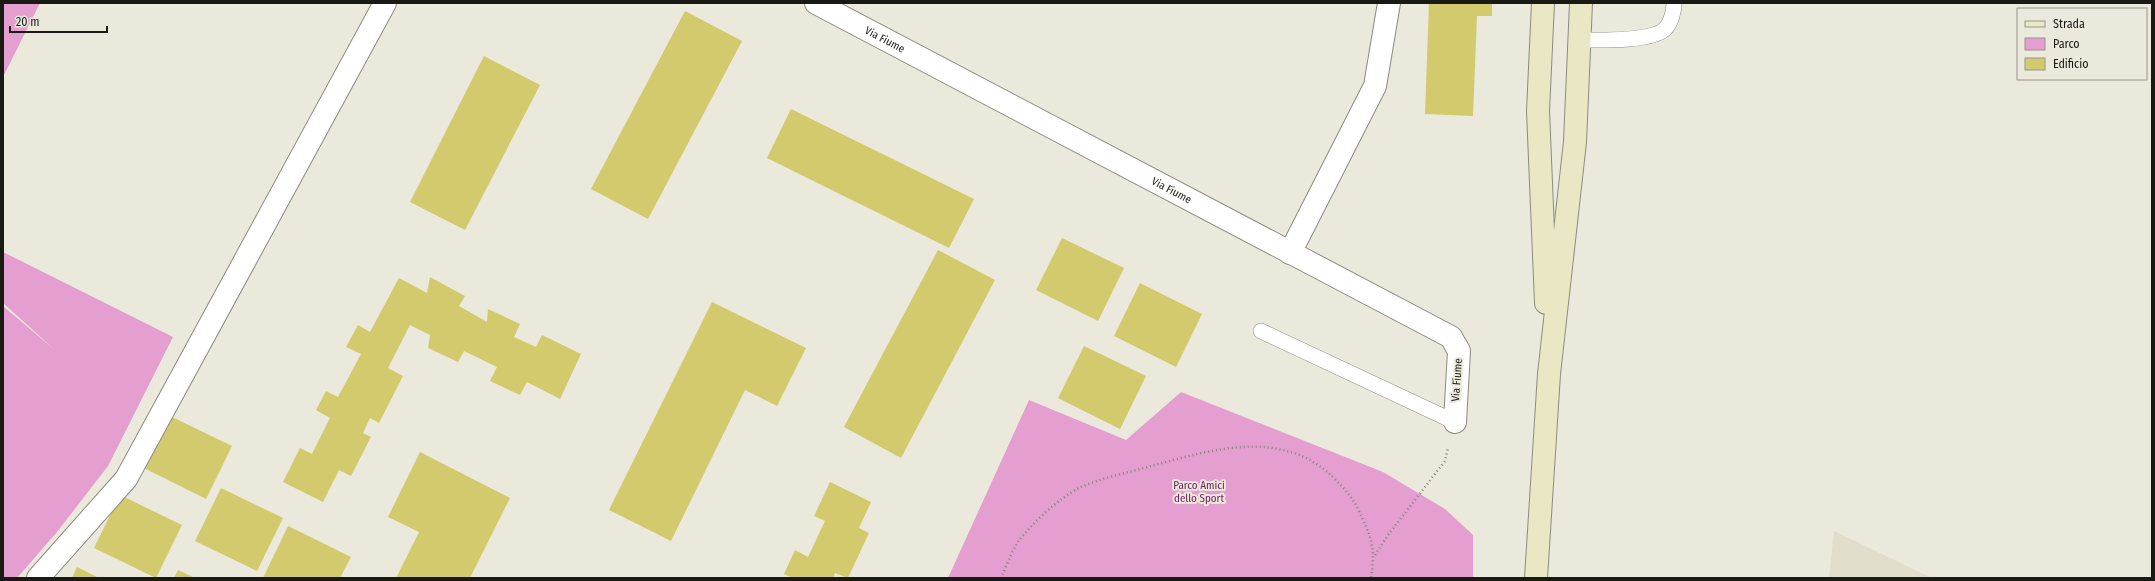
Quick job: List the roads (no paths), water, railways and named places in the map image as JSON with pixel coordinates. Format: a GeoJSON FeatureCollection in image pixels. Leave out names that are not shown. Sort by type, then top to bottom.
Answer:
{"type":"FeatureCollection","features":[{"type":"Feature","properties":{"kind":"main road"},"geometry":{"type":"LineString","coordinates":[[1543,3],[1538,111],[1549,374]]}},
{"type":"Feature","properties":{"kind":"main road"},"geometry":{"type":"LineString","coordinates":[[1536,578],[1549,374],[1575,142],[1581,3]]}},
{"type":"Feature","properties":{"kind":"street"},"geometry":{"type":"LineString","coordinates":[[38,578],[126,478],[385,3]]}},
{"type":"Feature","properties":{"kind":"street","name":"Via Fiume"},"geometry":{"type":"LineString","coordinates":[[816,3],[1450,337],[1459,351],[1455,422]]}},
{"type":"Feature","properties":{"kind":"street"},"geometry":{"type":"LineString","coordinates":[[1290,253],[1375,86],[1389,3]]}},
{"type":"Feature","properties":{"kind":"lane"},"geometry":{"type":"LineString","coordinates":[[1579,40],[1635,39],[1652,36],[1665,29],[1673,13],[1674,3]]}},
{"type":"Feature","properties":{"kind":"lane"},"geometry":{"type":"LineString","coordinates":[[1261,331],[1455,422]]}},
{"type":"Feature","properties":{"kind":"park label","name":"Parco Amici dello Sport"},"geometry":{"type":"Point","coordinates":[1199,491]}}]}
